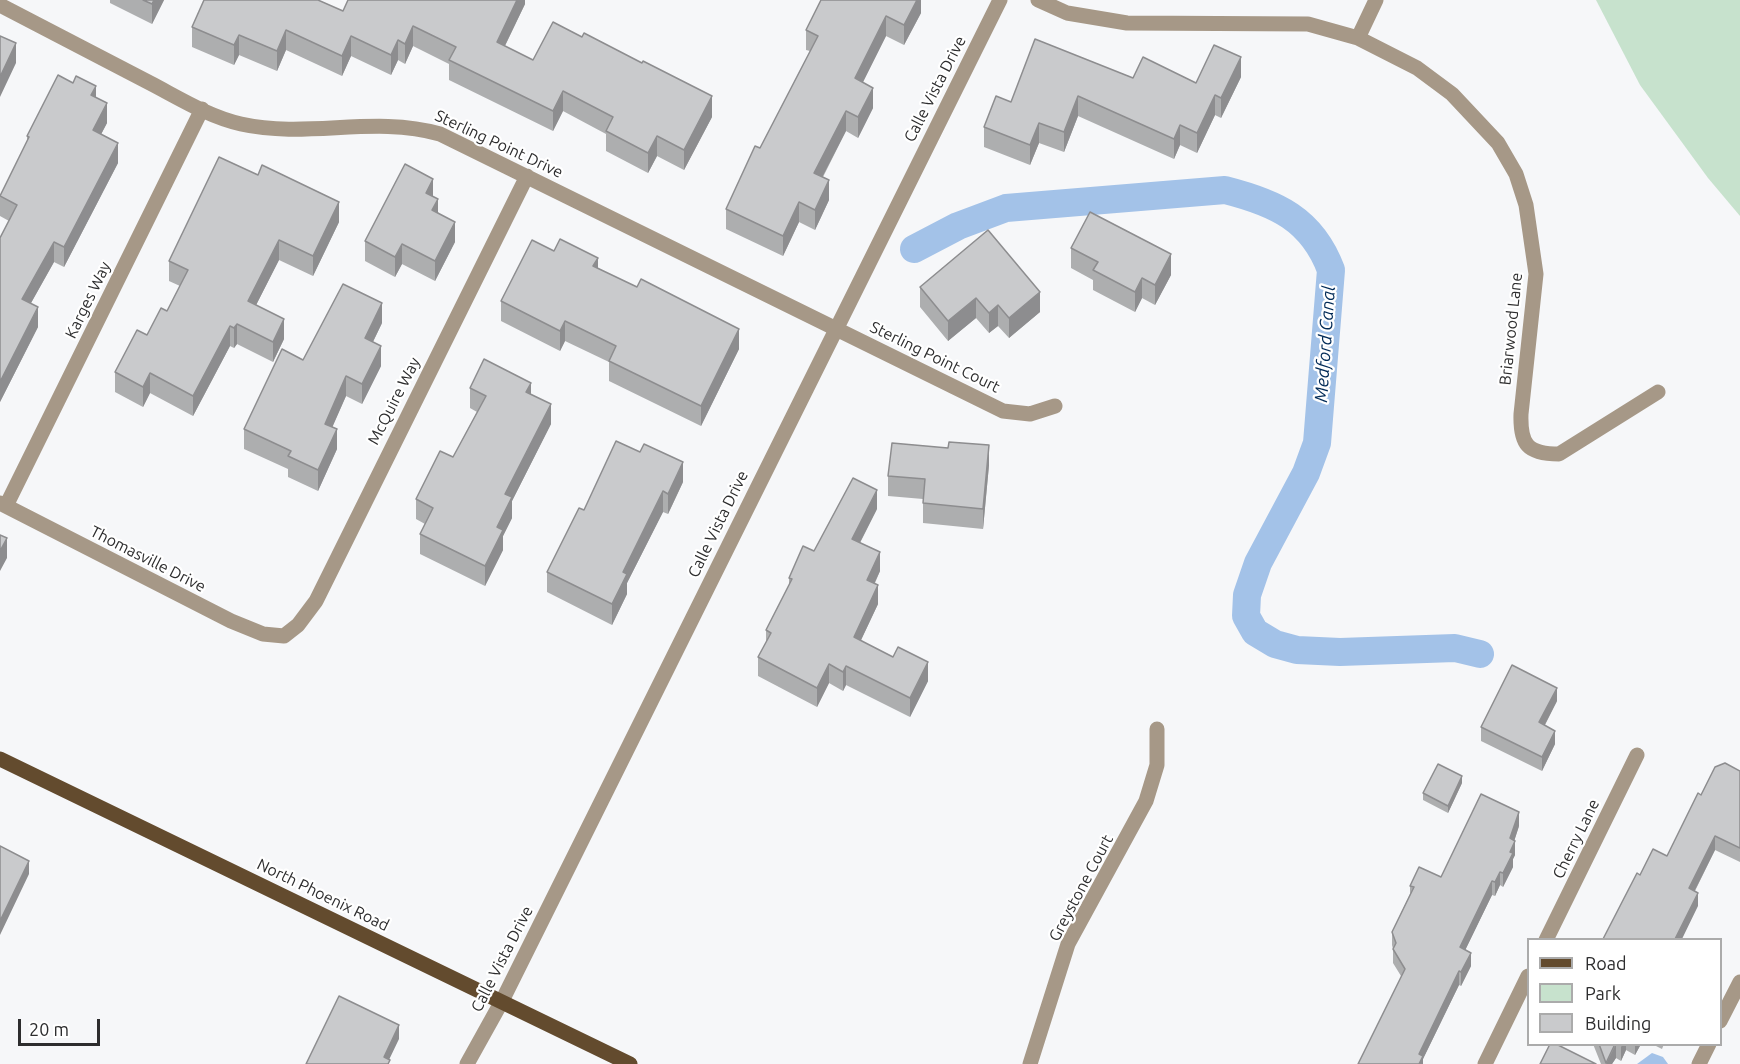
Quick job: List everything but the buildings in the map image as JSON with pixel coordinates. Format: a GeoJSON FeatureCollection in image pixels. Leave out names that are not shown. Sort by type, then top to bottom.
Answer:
{"type":"FeatureCollection","features":[{"type":"Feature","properties":{"kind":"main road","name":"North Phoenix Road"},"geometry":{"type":"LineString","coordinates":[[0,759],[630,1064]]}},
{"type":"Feature","properties":{"kind":"street","name":"Calle Vista Drive"},"geometry":{"type":"LineString","coordinates":[[467,1064],[502,1001],[1000,0]]}},
{"type":"Feature","properties":{"kind":"street","name":"Briarwood Lane"},"geometry":{"type":"LineString","coordinates":[[1038,0],[1067,13],[1103,21],[1308,24],[1358,38],[1417,68],[1452,94],[1498,143],[1516,174],[1526,205],[1536,274],[1521,414],[1521,433],[1528,446],[1540,454],[1559,454],[1658,392]]}},
{"type":"Feature","properties":{"kind":"street"},"geometry":{"type":"LineString","coordinates":[[1358,38],[1377,0]]}},
{"type":"Feature","properties":{"kind":"street","name":"Sterling Point Drive"},"geometry":{"type":"LineString","coordinates":[[0,6],[202,109],[239,124],[301,130],[381,124],[414,126],[440,134],[835,329]]}},
{"type":"Feature","properties":{"kind":"street","name":"Karges Way"},"geometry":{"type":"LineString","coordinates":[[3,505],[202,109]]}},
{"type":"Feature","properties":{"kind":"street","name":"McQuire Way"},"geometry":{"type":"LineString","coordinates":[[284,636],[298,625],[316,601],[527,176]]}},
{"type":"Feature","properties":{"kind":"street","name":"Sterling Point Court"},"geometry":{"type":"LineString","coordinates":[[835,329],[1003,411],[1030,414],[1055,406]]}},
{"type":"Feature","properties":{"kind":"street","name":"Thomasville Drive"},"geometry":{"type":"LineString","coordinates":[[3,505],[231,621],[263,634],[284,636]]}},
{"type":"Feature","properties":{"kind":"street","name":"Greystone Court"},"geometry":{"type":"LineString","coordinates":[[1030,1064],[1068,944],[1146,801],[1157,765],[1157,729]]}},
{"type":"Feature","properties":{"kind":"street","name":"Cherry Lane"},"geometry":{"type":"LineString","coordinates":[[1546,938],[1637,755]]}},
{"type":"Feature","properties":{"kind":"street"},"geometry":{"type":"LineString","coordinates":[[1485,1064],[1527,978]]}},
{"type":"Feature","properties":{"kind":"street"},"geometry":{"type":"LineString","coordinates":[[1722,1017],[1740,982]]}},
{"type":"Feature","properties":{"kind":"street"},"geometry":{"type":"LineString","coordinates":[[1699,1064],[1708,1046]]}},
{"type":"Feature","properties":{"kind":"green space"},"geometry":{"type":"Polygon","coordinates":[[[1596,0],[1740,0],[1740,216],[1708,178],[1640,85],[1596,0]]]}},
{"type":"Feature","properties":{"kind":"water"},"geometry":{"type":"Polygon","coordinates":[[[1652,1053],[1663,1057],[1668,1064],[1637,1064],[1652,1053]]]}},
{"type":"Feature","properties":{"kind":"waterway","name":"Medford Canal"},"geometry":{"type":"LineString","coordinates":[[914,249],[958,226],[1006,208],[1225,190],[1260,201],[1290,216],[1314,238],[1331,270],[1317,443],[1306,473],[1258,563],[1247,595],[1246,616],[1255,632],[1275,644],[1297,650],[1340,652],[1455,648],[1480,654]]}}]}
